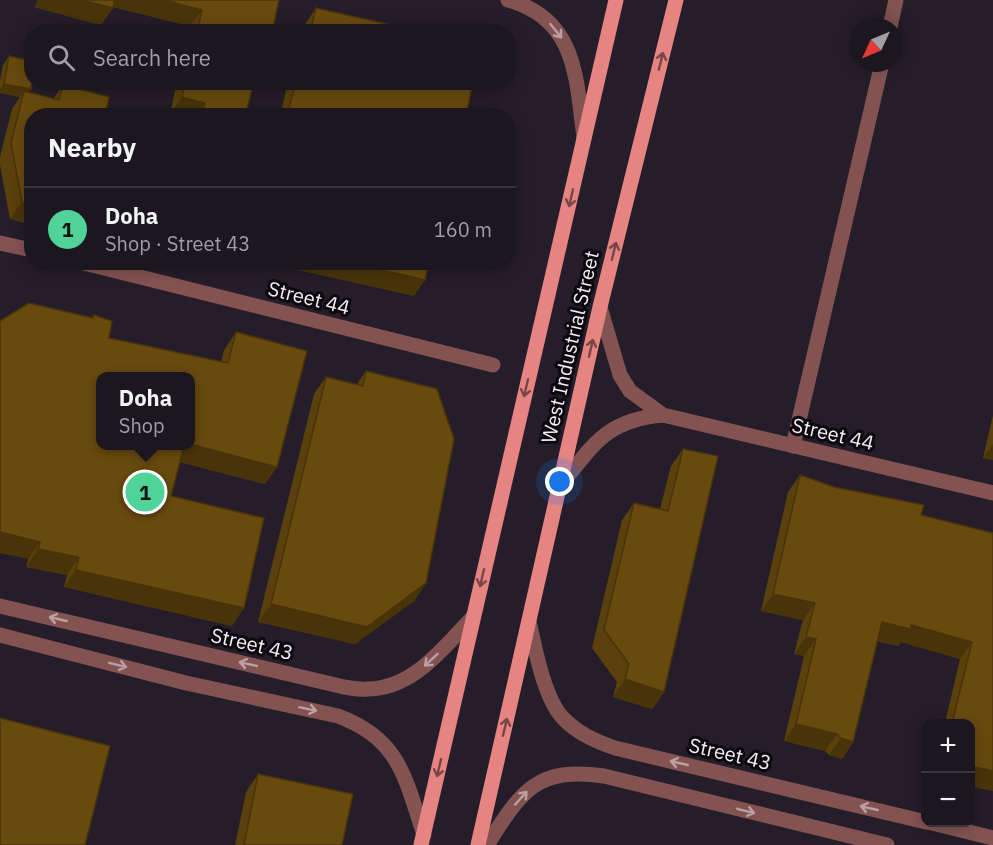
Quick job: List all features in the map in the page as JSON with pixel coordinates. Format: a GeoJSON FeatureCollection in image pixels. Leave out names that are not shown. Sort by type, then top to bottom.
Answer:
{"type":"FeatureCollection","features":[{"type":"Feature","properties":{"kind":"main road","name":"West Industrial Street"},"geometry":{"type":"LineString","coordinates":[[422,840],[616,0]]}},
{"type":"Feature","properties":{"kind":"main road","name":"West Industrial Street"},"geometry":{"type":"LineString","coordinates":[[478,845],[600,307],[676,0]]}},
{"type":"Feature","properties":{"kind":"street"},"geometry":{"type":"LineString","coordinates":[[508,0],[526,5],[546,18],[561,36],[571,58],[584,141]]}},
{"type":"Feature","properties":{"kind":"street"},"geometry":{"type":"LineString","coordinates":[[892,18],[896,0]]}},
{"type":"Feature","properties":{"kind":"street"},"geometry":{"type":"LineString","coordinates":[[793,446],[880,72]]}},
{"type":"Feature","properties":{"kind":"street"},"geometry":{"type":"LineString","coordinates":[[0,243],[24,248]]}},
{"type":"Feature","properties":{"kind":"street","name":"Street 44"},"geometry":{"type":"LineString","coordinates":[[112,270],[494,365]]}},
{"type":"Feature","properties":{"kind":"street","name":"Street 44"},"geometry":{"type":"LineString","coordinates":[[600,307],[620,375],[630,391],[663,416]]}},
{"type":"Feature","properties":{"kind":"street","name":"Street 44"},"geometry":{"type":"LineString","coordinates":[[559,487],[607,433],[624,423],[642,417],[663,416],[993,493]]}},
{"type":"Feature","properties":{"kind":"street","name":"Street 43"},"geometry":{"type":"LineString","coordinates":[[0,606],[344,687],[368,690],[391,686],[412,677],[472,618]]}},
{"type":"Feature","properties":{"kind":"street","name":"Street 43"},"geometry":{"type":"LineString","coordinates":[[529,621],[545,684],[561,716],[591,740],[615,748],[921,821]]}},
{"type":"Feature","properties":{"kind":"street"},"geometry":{"type":"LineString","coordinates":[[0,635],[186,682],[338,716],[358,723],[390,750],[408,787],[422,840]]}},
{"type":"Feature","properties":{"kind":"street"},"geometry":{"type":"LineString","coordinates":[[487,845],[505,817],[529,789],[561,774],[580,772],[887,845]]}},
{"type":"Feature","properties":{"kind":"street","name":"Street 43"},"geometry":{"type":"LineString","coordinates":[[948,827],[993,838]]}},
{"type":"Feature","properties":{"kind":"building"},"geometry":{"type":"Polygon","coordinates":[[[82,0],[115,0],[113,8],[82,0]]]}},
{"type":"Feature","properties":{"kind":"building"},"geometry":{"type":"Polygon","coordinates":[[[164,0],[279,0],[274,24],[199,24],[202,10],[164,0]]]}},
{"type":"Feature","properties":{"kind":"building"},"geometry":{"type":"Polygon","coordinates":[[[316,8],[387,24],[312,24],[316,8]]]}},
{"type":"Feature","properties":{"kind":"building"},"geometry":{"type":"Polygon","coordinates":[[[9,56],[24,59],[24,88],[4,84],[9,56]]]}},
{"type":"Feature","properties":{"kind":"building"},"geometry":{"type":"Polygon","coordinates":[[[62,90],[82,90],[109,97],[107,108],[24,108],[24,202],[22,202],[11,143],[24,91],[59,100],[62,90]]]}},
{"type":"Feature","properties":{"kind":"building"},"geometry":{"type":"Polygon","coordinates":[[[183,90],[252,90],[247,108],[204,108],[205,103],[182,97],[183,90]]]}},
{"type":"Feature","properties":{"kind":"building"},"geometry":{"type":"Polygon","coordinates":[[[294,90],[471,90],[468,108],[289,108],[294,90]]]}},
{"type":"Feature","properties":{"kind":"building"},"geometry":{"type":"Polygon","coordinates":[[[382,270],[427,270],[425,280],[382,270]]]}},
{"type":"Feature","properties":{"kind":"building"},"geometry":{"type":"Polygon","coordinates":[[[29,303],[93,318],[94,315],[112,321],[109,338],[228,363],[236,332],[307,351],[277,467],[195,445],[195,372],[96,372],[96,450],[183,450],[171,496],[264,518],[244,608],[76,570],[79,557],[38,549],[40,542],[0,532],[0,321],[29,303]]]}},
{"type":"Feature","properties":{"kind":"building"},"geometry":{"type":"Polygon","coordinates":[[[366,371],[437,389],[454,439],[426,583],[367,627],[271,604],[326,377],[363,386],[366,371]]]}},
{"type":"Feature","properties":{"kind":"building"},"geometry":{"type":"Polygon","coordinates":[[[683,449],[718,456],[664,692],[625,679],[629,664],[604,630],[634,503],[668,511],[683,449]]]}},
{"type":"Feature","properties":{"kind":"building"},"geometry":{"type":"Polygon","coordinates":[[[800,475],[834,487],[924,505],[921,515],[993,533],[993,771],[975,767],[975,719],[953,719],[972,642],[911,625],[910,629],[882,622],[853,742],[837,734],[796,724],[816,639],[806,637],[815,603],[773,594],[800,475]]]}},
{"type":"Feature","properties":{"kind":"building"},"geometry":{"type":"Polygon","coordinates":[[[0,718],[110,746],[85,845],[0,845],[0,718]]]}},
{"type":"Feature","properties":{"kind":"building"},"geometry":{"type":"Polygon","coordinates":[[[258,774],[353,794],[342,845],[244,845],[258,774]]]}},
{"type":"Feature","properties":{"kind":"place","name":"Doha"},"geometry":{"type":"Point","coordinates":[145,492]}}]}
